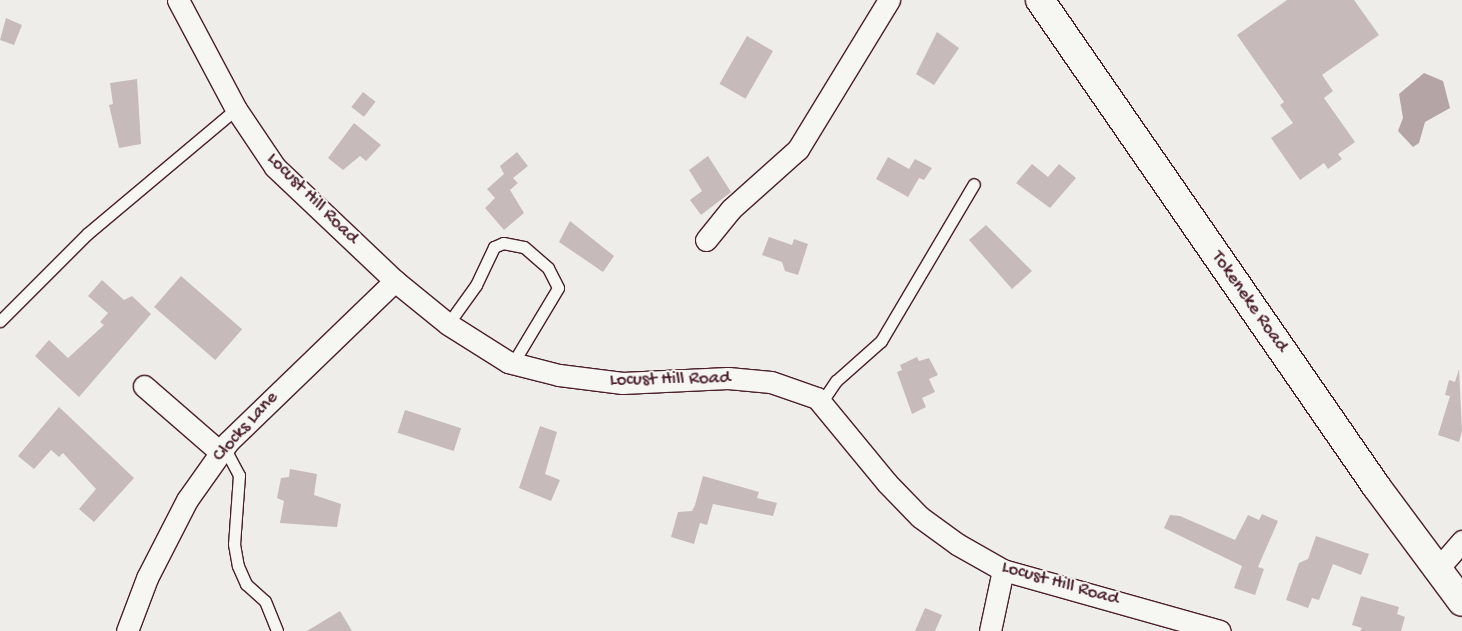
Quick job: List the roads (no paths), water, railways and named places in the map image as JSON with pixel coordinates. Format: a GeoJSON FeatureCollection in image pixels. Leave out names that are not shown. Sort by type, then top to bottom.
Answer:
{"type":"FeatureCollection","features":[{"type":"Feature","properties":{"kind":"main road","name":"Tokeneke Road"},"geometry":{"type":"LineString","coordinates":[[1040,0],[1436,571],[1462,602]]}},
{"type":"Feature","properties":{"kind":"street","name":"Locust Hill Road"},"geometry":{"type":"LineString","coordinates":[[178,0],[236,109],[280,172],[395,281],[448,324],[513,363],[622,383],[728,378],[771,382],[821,403],[920,517],[1004,570],[1220,631]]}},
{"type":"Feature","properties":{"kind":"street"},"geometry":{"type":"LineString","coordinates":[[706,240],[730,209],[798,149],[889,0]]}},
{"type":"Feature","properties":{"kind":"street","name":"Clocks Lane"},"geometry":{"type":"LineString","coordinates":[[127,631],[147,578],[178,518],[222,450],[395,281]]}},
{"type":"Feature","properties":{"kind":"street"},"geometry":{"type":"LineString","coordinates":[[144,386],[222,450]]}},
{"type":"Feature","properties":{"kind":"street"},"geometry":{"type":"LineString","coordinates":[[1436,571],[1462,541]]}},
{"type":"Feature","properties":{"kind":"street"},"geometry":{"type":"LineString","coordinates":[[990,631],[1004,570]]}},
{"type":"Feature","properties":{"kind":"lane"},"geometry":{"type":"LineString","coordinates":[[0,321],[86,234],[236,109]]}},
{"type":"Feature","properties":{"kind":"lane"},"geometry":{"type":"LineString","coordinates":[[821,403],[836,381],[881,341],[974,184]]}},
{"type":"Feature","properties":{"kind":"lane"},"geometry":{"type":"LineString","coordinates":[[448,324],[476,285],[494,247],[503,243],[524,247],[548,268],[558,288],[513,363]]}},
{"type":"Feature","properties":{"kind":"lane"},"geometry":{"type":"LineString","coordinates":[[222,450],[239,475],[234,544],[238,566],[246,584],[265,601],[277,631]]}}]}
